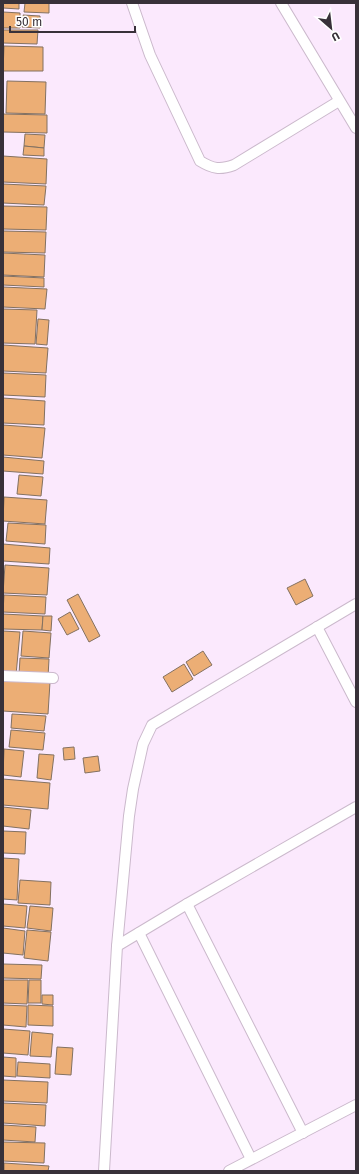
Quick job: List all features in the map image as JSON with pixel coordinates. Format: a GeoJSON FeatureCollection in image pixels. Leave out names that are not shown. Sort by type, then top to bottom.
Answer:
{"type":"FeatureCollection","features":[{"type":"Feature","properties":{"kind":"lane"},"geometry":{"type":"LineString","coordinates":[[132,3],[150,54],[200,162],[209,167],[223,169],[234,165],[339,101]]}},
{"type":"Feature","properties":{"kind":"lane"},"geometry":{"type":"LineString","coordinates":[[281,3],[356,128]]}},
{"type":"Feature","properties":{"kind":"lane"},"geometry":{"type":"LineString","coordinates":[[104,1171],[117,946],[129,816],[133,789],[143,744],[152,724],[356,604]]}},
{"type":"Feature","properties":{"kind":"lane"},"geometry":{"type":"LineString","coordinates":[[317,627],[356,702]]}},
{"type":"Feature","properties":{"kind":"lane"},"geometry":{"type":"LineString","coordinates":[[3,676],[53,678]]}},
{"type":"Feature","properties":{"kind":"lane"},"geometry":{"type":"LineString","coordinates":[[117,946],[356,807]]}},
{"type":"Feature","properties":{"kind":"lane"},"geometry":{"type":"LineString","coordinates":[[187,904],[303,1133]]}},
{"type":"Feature","properties":{"kind":"lane"},"geometry":{"type":"LineString","coordinates":[[139,933],[251,1159]]}},
{"type":"Feature","properties":{"kind":"lane"},"geometry":{"type":"LineString","coordinates":[[229,1171],[356,1105]]}},
{"type":"Feature","properties":{"kind":"building"},"geometry":{"type":"Polygon","coordinates":[[[3,3],[19,3],[19,9],[3,8],[3,3]]]}},
{"type":"Feature","properties":{"kind":"building"},"geometry":{"type":"Polygon","coordinates":[[[25,3],[49,3],[49,13],[24,12],[25,3]]]}},
{"type":"Feature","properties":{"kind":"building"},"geometry":{"type":"Polygon","coordinates":[[[3,12],[20,13],[20,28],[3,28],[3,12]]]}},
{"type":"Feature","properties":{"kind":"building"},"geometry":{"type":"Polygon","coordinates":[[[23,15],[40,16],[40,28],[22,27],[23,15]]]}},
{"type":"Feature","properties":{"kind":"building"},"geometry":{"type":"Polygon","coordinates":[[[3,30],[38,30],[37,44],[3,43],[3,30]]]}},
{"type":"Feature","properties":{"kind":"building"},"geometry":{"type":"Polygon","coordinates":[[[4,46],[43,47],[43,71],[3,71],[4,46]]]}},
{"type":"Feature","properties":{"kind":"building"},"geometry":{"type":"Polygon","coordinates":[[[7,81],[46,82],[45,114],[6,113],[7,81]]]}},
{"type":"Feature","properties":{"kind":"building"},"geometry":{"type":"Polygon","coordinates":[[[3,114],[47,115],[47,133],[3,132],[3,114]]]}},
{"type":"Feature","properties":{"kind":"building"},"geometry":{"type":"Polygon","coordinates":[[[25,134],[45,135],[44,148],[24,146],[25,134]]]}},
{"type":"Feature","properties":{"kind":"building"},"geometry":{"type":"Polygon","coordinates":[[[24,146],[44,148],[44,156],[23,155],[24,146]]]}},
{"type":"Feature","properties":{"kind":"building"},"geometry":{"type":"Polygon","coordinates":[[[3,156],[47,159],[46,184],[3,182],[3,156]]]}},
{"type":"Feature","properties":{"kind":"building"},"geometry":{"type":"Polygon","coordinates":[[[3,184],[46,186],[44,205],[3,203],[3,184]]]}},
{"type":"Feature","properties":{"kind":"building"},"geometry":{"type":"Polygon","coordinates":[[[3,206],[47,207],[46,230],[3,229],[3,206]]]}},
{"type":"Feature","properties":{"kind":"building"},"geometry":{"type":"Polygon","coordinates":[[[3,231],[46,232],[45,253],[3,252],[3,231]]]}},
{"type":"Feature","properties":{"kind":"building"},"geometry":{"type":"Polygon","coordinates":[[[3,253],[45,255],[44,277],[3,275],[3,253]]]}},
{"type":"Feature","properties":{"kind":"building"},"geometry":{"type":"Polygon","coordinates":[[[3,276],[44,278],[44,287],[3,285],[3,276]]]}},
{"type":"Feature","properties":{"kind":"building"},"geometry":{"type":"Polygon","coordinates":[[[3,287],[47,289],[45,309],[3,307],[3,287]]]}},
{"type":"Feature","properties":{"kind":"building"},"geometry":{"type":"Polygon","coordinates":[[[3,309],[37,310],[35,344],[3,343],[3,309]]]}},
{"type":"Feature","properties":{"kind":"building"},"geometry":{"type":"Polygon","coordinates":[[[38,319],[49,320],[47,345],[36,344],[38,319]]]}},
{"type":"Feature","properties":{"kind":"building"},"geometry":{"type":"Polygon","coordinates":[[[3,345],[48,348],[46,373],[3,371],[3,345]]]}},
{"type":"Feature","properties":{"kind":"building"},"geometry":{"type":"Polygon","coordinates":[[[3,373],[46,375],[45,397],[3,395],[3,373]]]}},
{"type":"Feature","properties":{"kind":"building"},"geometry":{"type":"Polygon","coordinates":[[[3,398],[45,401],[44,425],[3,423],[3,398]]]}},
{"type":"Feature","properties":{"kind":"building"},"geometry":{"type":"Polygon","coordinates":[[[3,425],[45,428],[42,458],[3,455],[3,425]]]}},
{"type":"Feature","properties":{"kind":"building"},"geometry":{"type":"Polygon","coordinates":[[[3,457],[44,461],[43,474],[3,471],[3,457]]]}},
{"type":"Feature","properties":{"kind":"building"},"geometry":{"type":"Polygon","coordinates":[[[19,475],[43,477],[41,496],[17,494],[19,475]]]}},
{"type":"Feature","properties":{"kind":"building"},"geometry":{"type":"Polygon","coordinates":[[[4,497],[47,500],[45,524],[3,521],[4,497]]]}},
{"type":"Feature","properties":{"kind":"building"},"geometry":{"type":"Polygon","coordinates":[[[8,523],[46,525],[45,544],[6,541],[8,523]]]}},
{"type":"Feature","properties":{"kind":"building"},"geometry":{"type":"Polygon","coordinates":[[[3,544],[50,548],[49,564],[3,561],[3,544]]]}},
{"type":"Feature","properties":{"kind":"building"},"geometry":{"type":"Polygon","coordinates":[[[5,565],[49,568],[47,595],[3,593],[5,565]]]}},
{"type":"Feature","properties":{"kind":"building"},"geometry":{"type":"Polygon","coordinates":[[[305,579],[313,596],[296,605],[287,588],[305,579]]]}},
{"type":"Feature","properties":{"kind":"building"},"geometry":{"type":"Polygon","coordinates":[[[78,594],[100,636],[89,642],[67,600],[78,594]]]}},
{"type":"Feature","properties":{"kind":"building"},"geometry":{"type":"Polygon","coordinates":[[[4,595],[46,597],[45,614],[3,612],[4,595]]]}},
{"type":"Feature","properties":{"kind":"building"},"geometry":{"type":"Polygon","coordinates":[[[70,612],[79,629],[67,635],[58,619],[70,612]]]}},
{"type":"Feature","properties":{"kind":"building"},"geometry":{"type":"Polygon","coordinates":[[[3,614],[43,616],[42,630],[3,629],[3,614]]]}},
{"type":"Feature","properties":{"kind":"building"},"geometry":{"type":"Polygon","coordinates":[[[43,616],[52,616],[51,631],[42,630],[43,616]]]}},
{"type":"Feature","properties":{"kind":"building"},"geometry":{"type":"Polygon","coordinates":[[[3,631],[20,632],[16,675],[3,674],[3,631]]]}},
{"type":"Feature","properties":{"kind":"building"},"geometry":{"type":"Polygon","coordinates":[[[23,631],[51,633],[49,658],[21,656],[23,631]]]}},
{"type":"Feature","properties":{"kind":"building"},"geometry":{"type":"Polygon","coordinates":[[[203,651],[212,665],[194,676],[186,662],[203,651]]]}},
{"type":"Feature","properties":{"kind":"building"},"geometry":{"type":"Polygon","coordinates":[[[20,658],[49,659],[48,677],[19,675],[20,658]]]}},
{"type":"Feature","properties":{"kind":"building"},"geometry":{"type":"Polygon","coordinates":[[[184,664],[193,679],[172,692],[163,677],[184,664]]]}},
{"type":"Feature","properties":{"kind":"building"},"geometry":{"type":"Polygon","coordinates":[[[3,680],[50,682],[48,714],[3,711],[3,680]]]}},
{"type":"Feature","properties":{"kind":"building"},"geometry":{"type":"Polygon","coordinates":[[[12,714],[46,716],[44,731],[11,728],[12,714]]]}},
{"type":"Feature","properties":{"kind":"building"},"geometry":{"type":"Polygon","coordinates":[[[11,730],[45,733],[43,750],[9,747],[11,730]]]}},
{"type":"Feature","properties":{"kind":"building"},"geometry":{"type":"Polygon","coordinates":[[[74,747],[75,759],[64,760],[63,748],[74,747]]]}},
{"type":"Feature","properties":{"kind":"building"},"geometry":{"type":"Polygon","coordinates":[[[4,749],[24,751],[21,777],[3,775],[4,749]]]}},
{"type":"Feature","properties":{"kind":"building"},"geometry":{"type":"Polygon","coordinates":[[[39,754],[54,755],[51,780],[37,778],[39,754]]]}},
{"type":"Feature","properties":{"kind":"building"},"geometry":{"type":"Polygon","coordinates":[[[98,756],[100,771],[85,773],[83,758],[98,756]]]}},
{"type":"Feature","properties":{"kind":"building"},"geometry":{"type":"Polygon","coordinates":[[[3,779],[50,783],[48,809],[3,805],[3,779]]]}},
{"type":"Feature","properties":{"kind":"building"},"geometry":{"type":"Polygon","coordinates":[[[3,807],[31,810],[29,829],[3,826],[3,807]]]}},
{"type":"Feature","properties":{"kind":"building"},"geometry":{"type":"Polygon","coordinates":[[[3,831],[26,832],[25,854],[3,853],[3,831]]]}},
{"type":"Feature","properties":{"kind":"building"},"geometry":{"type":"Polygon","coordinates":[[[3,858],[19,859],[17,900],[3,899],[3,858]]]}},
{"type":"Feature","properties":{"kind":"building"},"geometry":{"type":"Polygon","coordinates":[[[20,880],[51,882],[50,905],[18,903],[20,880]]]}},
{"type":"Feature","properties":{"kind":"building"},"geometry":{"type":"Polygon","coordinates":[[[3,904],[27,906],[25,928],[3,926],[3,904]]]}},
{"type":"Feature","properties":{"kind":"building"},"geometry":{"type":"Polygon","coordinates":[[[30,906],[53,908],[51,931],[27,928],[30,906]]]}},
{"type":"Feature","properties":{"kind":"building"},"geometry":{"type":"Polygon","coordinates":[[[3,928],[25,931],[23,955],[3,953],[3,928]]]}},
{"type":"Feature","properties":{"kind":"building"},"geometry":{"type":"Polygon","coordinates":[[[27,930],[51,932],[48,961],[24,958],[27,930]]]}},
{"type":"Feature","properties":{"kind":"building"},"geometry":{"type":"Polygon","coordinates":[[[3,964],[42,965],[41,979],[3,978],[3,964]]]}},
{"type":"Feature","properties":{"kind":"building"},"geometry":{"type":"Polygon","coordinates":[[[3,980],[28,980],[27,1004],[3,1003],[3,980]]]}},
{"type":"Feature","properties":{"kind":"building"},"geometry":{"type":"Polygon","coordinates":[[[29,980],[41,980],[41,1003],[28,1003],[29,980]]]}},
{"type":"Feature","properties":{"kind":"building"},"geometry":{"type":"Polygon","coordinates":[[[42,995],[53,995],[53,1005],[42,1004],[42,995]]]}},
{"type":"Feature","properties":{"kind":"building"},"geometry":{"type":"Polygon","coordinates":[[[3,1005],[27,1006],[26,1027],[3,1025],[3,1005]]]}},
{"type":"Feature","properties":{"kind":"building"},"geometry":{"type":"Polygon","coordinates":[[[28,1005],[53,1006],[53,1026],[28,1025],[28,1005]]]}},
{"type":"Feature","properties":{"kind":"building"},"geometry":{"type":"Polygon","coordinates":[[[3,1029],[30,1031],[28,1055],[3,1053],[3,1029]]]}},
{"type":"Feature","properties":{"kind":"building"},"geometry":{"type":"Polygon","coordinates":[[[32,1032],[53,1034],[51,1057],[30,1056],[32,1032]]]}},
{"type":"Feature","properties":{"kind":"building"},"geometry":{"type":"Polygon","coordinates":[[[57,1047],[73,1048],[71,1075],[55,1074],[57,1047]]]}},
{"type":"Feature","properties":{"kind":"building"},"geometry":{"type":"Polygon","coordinates":[[[3,1057],[16,1058],[16,1077],[3,1076],[3,1057]]]}},
{"type":"Feature","properties":{"kind":"building"},"geometry":{"type":"Polygon","coordinates":[[[18,1062],[50,1064],[50,1078],[17,1076],[18,1062]]]}},
{"type":"Feature","properties":{"kind":"building"},"geometry":{"type":"Polygon","coordinates":[[[3,1080],[48,1082],[47,1103],[3,1101],[3,1080]]]}},
{"type":"Feature","properties":{"kind":"building"},"geometry":{"type":"Polygon","coordinates":[[[3,1103],[46,1105],[45,1126],[3,1123],[3,1103]]]}},
{"type":"Feature","properties":{"kind":"building"},"geometry":{"type":"Polygon","coordinates":[[[3,1125],[36,1127],[35,1142],[3,1140],[3,1125]]]}},
{"type":"Feature","properties":{"kind":"building"},"geometry":{"type":"Polygon","coordinates":[[[3,1142],[45,1143],[44,1163],[3,1161],[3,1142]]]}},
{"type":"Feature","properties":{"kind":"building"},"geometry":{"type":"Polygon","coordinates":[[[4,1163],[49,1166],[48,1171],[4,1171],[4,1163]]]}}]}
